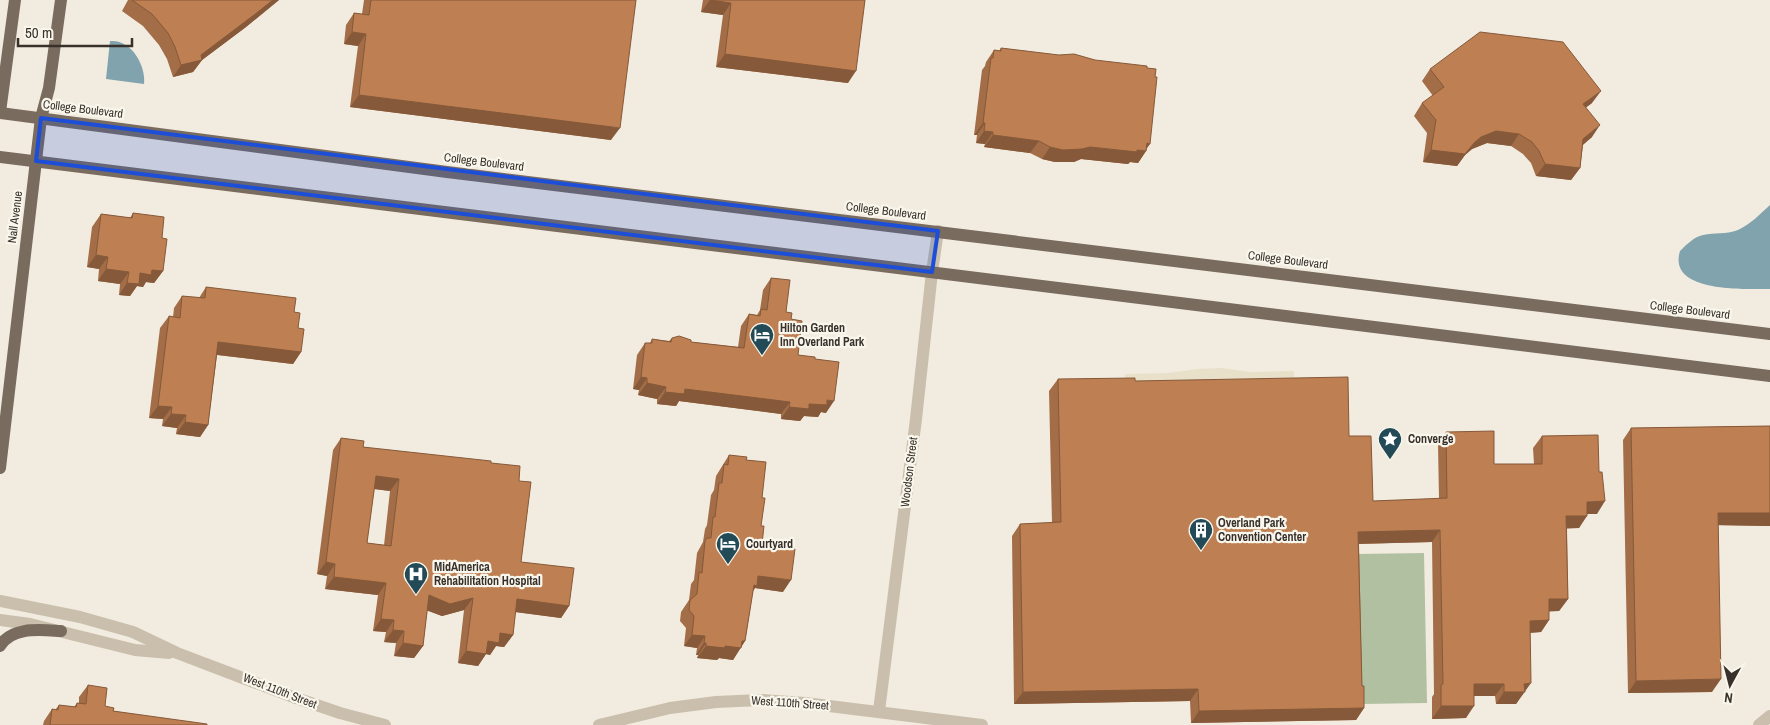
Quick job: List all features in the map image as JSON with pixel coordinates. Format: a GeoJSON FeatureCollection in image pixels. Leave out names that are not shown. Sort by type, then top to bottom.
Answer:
{"type":"FeatureCollection","features":[{"type":"Feature","properties":{"kind":"main road"},"geometry":{"type":"LineString","coordinates":[[0,113],[15,0]]}},
{"type":"Feature","properties":{"kind":"main road","name":"Nall Avenue"},"geometry":{"type":"LineString","coordinates":[[0,468],[41,118],[49,88],[61,0]]}},
{"type":"Feature","properties":{"kind":"main road","name":"College Boulevard"},"geometry":{"type":"LineString","coordinates":[[0,113],[447,172],[1770,334]]}},
{"type":"Feature","properties":{"kind":"main road"},"geometry":{"type":"LineString","coordinates":[[0,157],[1770,376]]}},
{"type":"Feature","properties":{"kind":"main road"},"geometry":{"type":"LineString","coordinates":[[0,646],[9,637],[20,632],[30,630],[61,632]]}},
{"type":"Feature","properties":{"kind":"street","name":"Woodson Street"},"geometry":{"type":"LineString","coordinates":[[879,712],[938,231]]}},
{"type":"Feature","properties":{"kind":"street","name":"West 110th Street"},"geometry":{"type":"LineString","coordinates":[[0,602],[80,617],[133,632],[177,653],[308,702],[385,725]]}},
{"type":"Feature","properties":{"kind":"street","name":"West 110th Street"},"geometry":{"type":"LineString","coordinates":[[0,620],[30,624],[135,650],[177,653]]}},
{"type":"Feature","properties":{"kind":"street","name":"West 110th Street"},"geometry":{"type":"LineString","coordinates":[[599,725],[670,708],[760,700],[805,703],[982,725]]}},
{"type":"Feature","properties":{"kind":"street"},"geometry":{"type":"LineString","coordinates":[[1759,725],[1770,716]]}},
{"type":"Feature","properties":{"kind":"highlighted area"},"geometry":{"type":"Polygon","coordinates":[[[41,118],[938,231],[932,272],[36,161],[41,118]]]}},
{"type":"Feature","properties":{"kind":"green space"},"geometry":{"type":"Polygon","coordinates":[[[1424,553],[1427,703],[1361,704],[1358,554],[1424,553]]]}},
{"type":"Feature","properties":{"kind":"shaded area"},"geometry":{"type":"Polygon","coordinates":[[[1222,368],[1250,372],[1294,371],[1294,390],[1125,390],[1125,374],[1168,373],[1222,368]]]}},
{"type":"Feature","properties":{"kind":"water"},"geometry":{"type":"Polygon","coordinates":[[[110,41],[118,41],[124,44],[136,55],[142,69],[144,84],[106,79],[110,41]]]}},
{"type":"Feature","properties":{"kind":"water"},"geometry":{"type":"Polygon","coordinates":[[[1770,205],[1770,289],[1711,286],[1685,275],[1679,265],[1680,251],[1688,243],[1703,235],[1729,232],[1743,228],[1770,205]]]}},
{"type":"Feature","properties":{"kind":"building"},"geometry":{"type":"Polygon","coordinates":[[[132,0],[273,0],[201,55],[202,60],[181,65],[168,33],[152,14],[132,0]]]}},
{"type":"Feature","properties":{"kind":"building"},"geometry":{"type":"Polygon","coordinates":[[[371,0],[636,0],[620,128],[359,95],[366,34],[352,32],[354,13],[369,15],[371,0]]]}},
{"type":"Feature","properties":{"kind":"building"},"geometry":{"type":"Polygon","coordinates":[[[710,0],[865,0],[856,71],[725,54],[731,3],[710,0]]]}},
{"type":"Feature","properties":{"kind":"building"},"geometry":{"type":"Polygon","coordinates":[[[1480,32],[1563,42],[1601,91],[1583,104],[1600,125],[1583,139],[1580,168],[1545,164],[1532,142],[1519,134],[1496,131],[1481,137],[1465,154],[1431,150],[1436,120],[1422,103],[1444,87],[1430,69],[1480,32]]]}},
{"type":"Feature","properties":{"kind":"building"},"geometry":{"type":"Polygon","coordinates":[[[1001,48],[1059,55],[1074,54],[1095,60],[1147,66],[1147,68],[1156,69],[1155,77],[1157,77],[1150,144],[1147,143],[1146,151],[1137,150],[1137,152],[1090,147],[1063,150],[1050,147],[1039,141],[993,135],[993,132],[984,131],[985,123],[983,123],[991,58],[993,58],[994,50],[1001,51],[1001,48]]]}},
{"type":"Feature","properties":{"kind":"building"},"geometry":{"type":"Polygon","coordinates":[[[133,213],[164,217],[162,238],[167,239],[163,271],[152,270],[151,275],[140,273],[139,284],[127,283],[129,272],[106,269],[108,257],[96,255],[101,214],[132,218],[133,213]]]}},
{"type":"Feature","properties":{"kind":"building","name":"Hilton Garden Inn Overland Park"},"geometry":{"type":"Polygon","coordinates":[[[771,278],[790,280],[786,312],[792,313],[791,319],[802,321],[798,355],[839,362],[834,401],[827,400],[827,405],[809,404],[809,409],[789,407],[790,402],[685,389],[684,394],[665,392],[666,387],[647,383],[647,378],[641,377],[645,343],[652,343],[652,339],[671,342],[672,338],[679,336],[691,340],[691,342],[744,348],[749,314],[760,316],[761,309],[767,310],[771,278]]]}},
{"type":"Feature","properties":{"kind":"building"},"geometry":{"type":"Polygon","coordinates":[[[206,287],[296,298],[294,312],[300,313],[298,328],[304,329],[301,352],[218,342],[208,425],[185,422],[186,415],[171,414],[172,407],[158,406],[169,316],[180,318],[182,296],[205,298],[206,287]]]}},
{"type":"Feature","properties":{"kind":"building","name":"Overland Park Convention Center"},"geometry":{"type":"Polygon","coordinates":[[[1348,377],[1349,436],[1371,436],[1373,501],[1447,498],[1446,432],[1494,431],[1494,464],[1542,464],[1542,436],[1598,435],[1599,472],[1602,472],[1605,501],[1587,502],[1587,516],[1566,516],[1568,599],[1549,599],[1549,620],[1530,621],[1531,683],[1524,684],[1525,692],[1504,692],[1504,684],[1474,684],[1474,706],[1441,706],[1441,685],[1443,684],[1440,530],[1358,532],[1364,708],[1199,711],[1198,689],[1023,692],[1020,524],[1061,522],[1058,379],[1135,378],[1135,381],[1348,377]]]}},
{"type":"Feature","properties":{"kind":"building"},"geometry":{"type":"Polygon","coordinates":[[[1770,426],[1770,513],[1718,513],[1721,679],[1636,681],[1631,428],[1770,426]]]}},
{"type":"Feature","properties":{"kind":"building"},"geometry":{"type":"Polygon","coordinates":[[[341,438],[364,441],[363,447],[520,466],[519,481],[531,482],[521,562],[574,568],[569,606],[517,599],[513,635],[500,633],[499,643],[488,641],[486,654],[466,651],[473,598],[450,604],[429,595],[423,646],[403,643],[404,631],[393,630],[394,620],[381,619],[386,583],[334,577],[335,564],[326,562],[341,438]],[[376,476],[367,543],[391,546],[399,479],[376,476]]]}},
{"type":"Feature","properties":{"kind":"building","name":"Courtyard"},"geometry":{"type":"Polygon","coordinates":[[[729,455],[747,457],[746,460],[766,462],[762,498],[765,498],[761,526],[764,526],[762,544],[795,549],[791,580],[758,576],[757,586],[754,585],[745,641],[742,641],[741,648],[706,646],[706,643],[704,643],[705,636],[692,635],[694,616],[689,610],[690,600],[697,594],[699,572],[702,573],[705,541],[707,538],[711,538],[719,483],[722,483],[724,464],[728,465],[729,455]]]}},
{"type":"Feature","properties":{"kind":"building"},"geometry":{"type":"Polygon","coordinates":[[[88,685],[107,688],[105,706],[114,708],[113,711],[207,725],[50,725],[52,709],[58,710],[59,705],[76,707],[77,703],[86,704],[88,685]]]}},
{"type":"Feature","properties":{"kind":"place","name":"Hilton Garden Inn Overland Park"},"geometry":{"type":"Point","coordinates":[762,356]}},
{"type":"Feature","properties":{"kind":"place","name":"Converge"},"geometry":{"type":"Point","coordinates":[1390,460]}},
{"type":"Feature","properties":{"kind":"place","name":"Overland Park Convention Center"},"geometry":{"type":"Point","coordinates":[1201,551]}},
{"type":"Feature","properties":{"kind":"place","name":"Courtyard"},"geometry":{"type":"Point","coordinates":[728,565]}},
{"type":"Feature","properties":{"kind":"place","name":"MidAmerica Rehabilitation Hospital"},"geometry":{"type":"Point","coordinates":[416,595]}}]}
